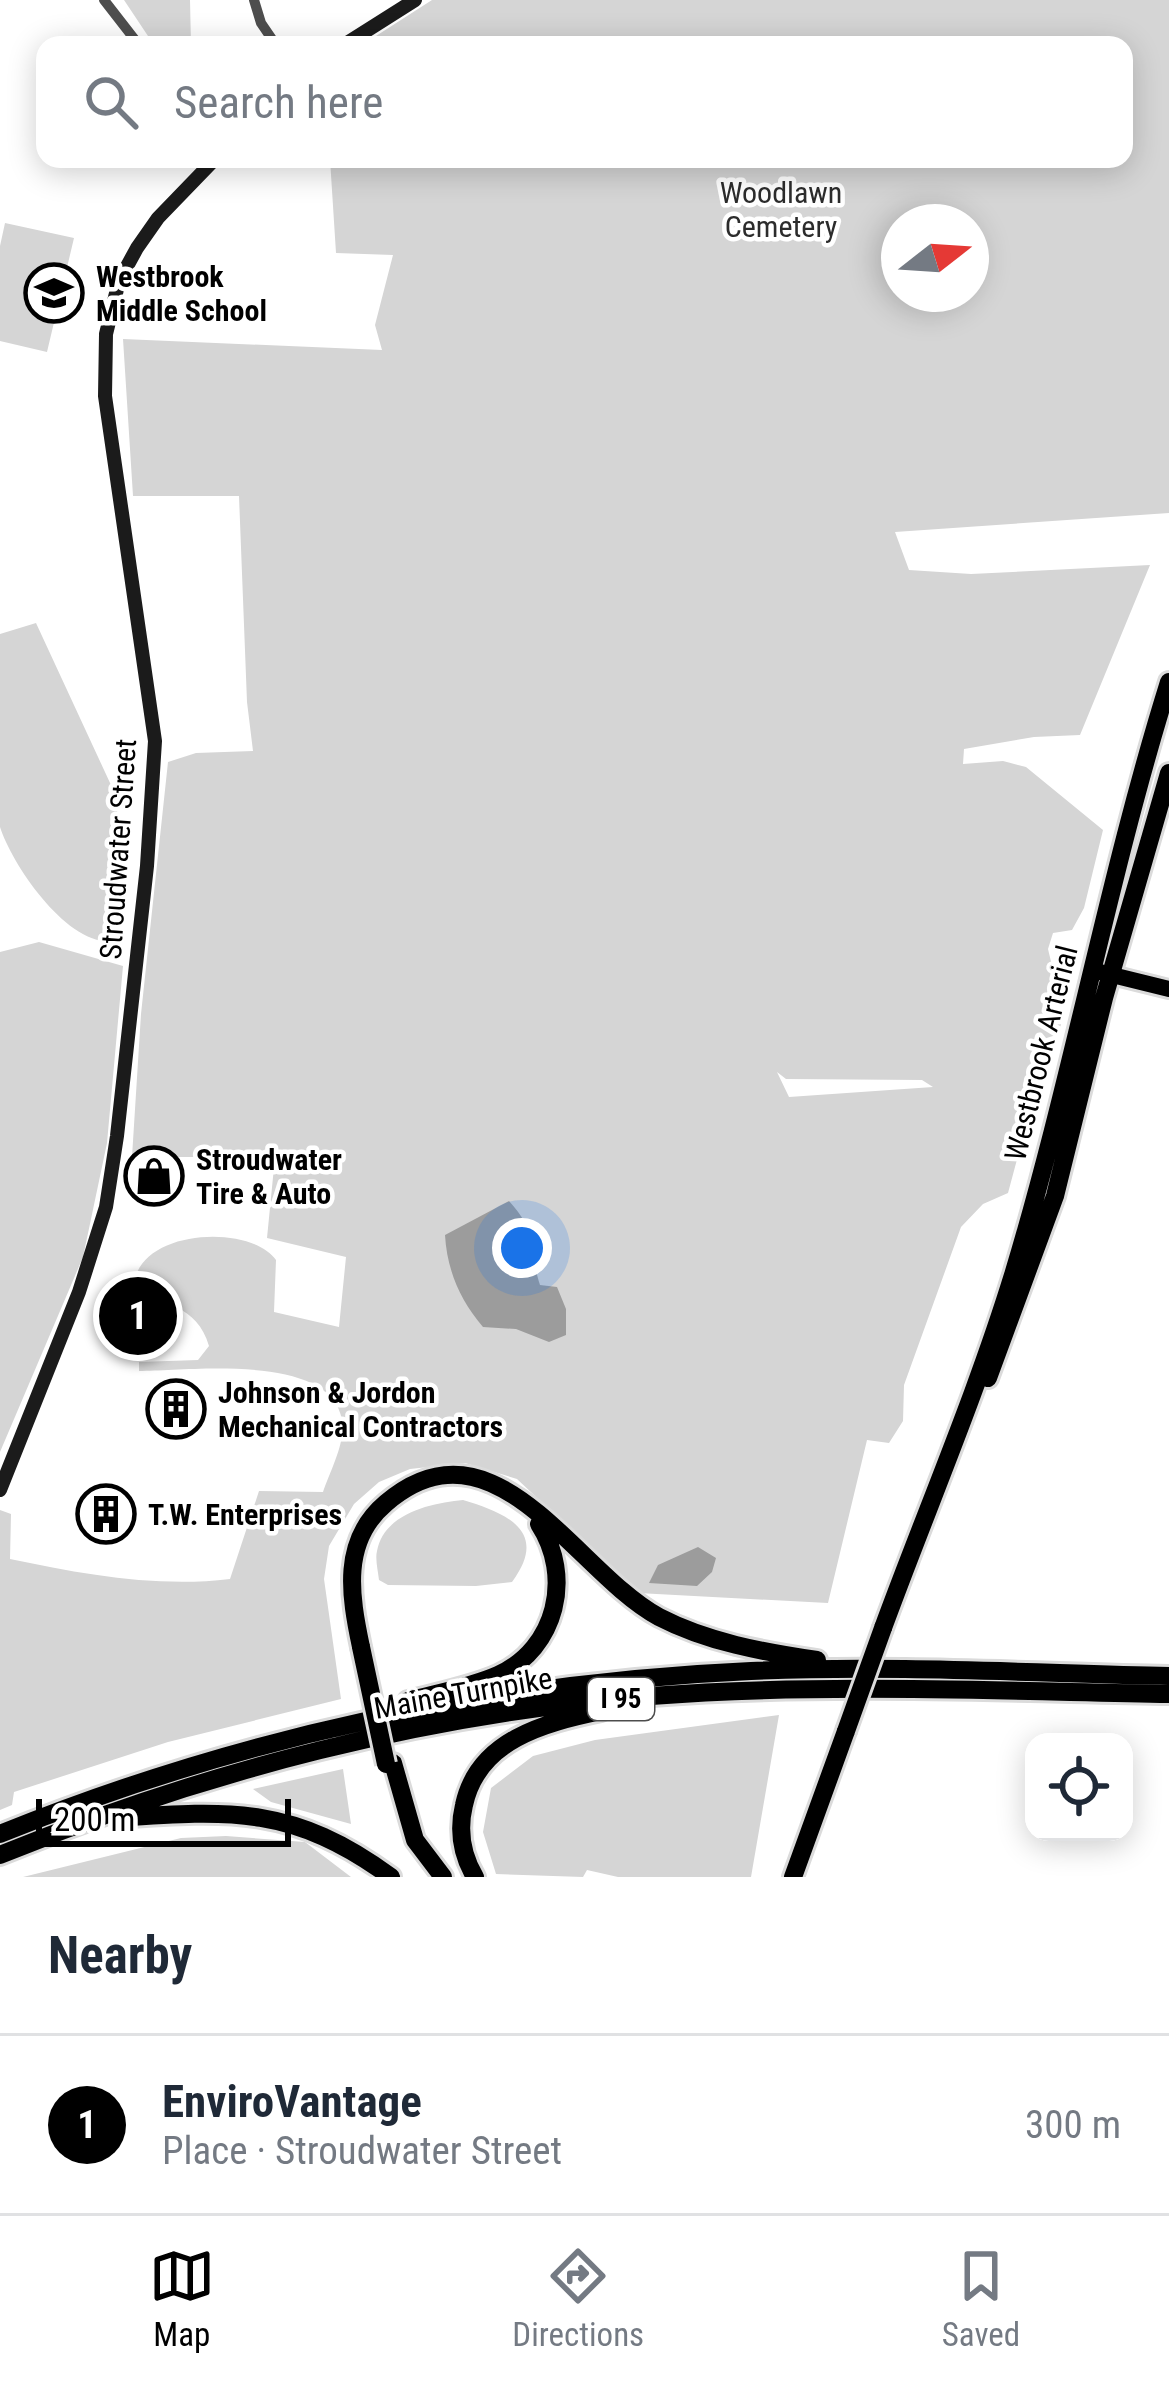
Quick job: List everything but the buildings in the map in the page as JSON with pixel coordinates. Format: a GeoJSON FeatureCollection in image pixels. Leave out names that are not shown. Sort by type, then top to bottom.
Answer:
{"type":"FeatureCollection","features":[{"type":"Feature","properties":{"kind":"highway","name":"Westbrook Arterial"},"geometry":{"type":"LineString","coordinates":[[793,1877],[956,1433],[981,1394],[1037,1252],[1102,972],[1133,806],[1169,682]]}},
{"type":"Feature","properties":{"kind":"highway","name":"Westbrook Arterial"},"geometry":{"type":"LineString","coordinates":[[1102,972],[1169,773]]}},
{"type":"Feature","properties":{"kind":"highway"},"geometry":{"type":"LineString","coordinates":[[433,1877],[403,1831],[350,1582],[355,1552],[368,1524],[405,1490],[434,1478],[465,1476],[495,1483],[522,1497],[610,1584],[661,1618],[718,1640],[847,1670]]}},
{"type":"Feature","properties":{"kind":"highway"},"geometry":{"type":"LineString","coordinates":[[335,1727],[345,1717],[497,1676],[530,1652],[552,1617],[558,1587],[555,1557],[542,1528],[522,1505],[486,1486],[445,1483],[406,1497],[382,1516],[359,1561],[357,1592],[364,1646]]}},
{"type":"Feature","properties":{"kind":"highway","name":"Maine Turnpike"},"geometry":{"type":"LineString","coordinates":[[0,1834],[202,1762],[335,1727],[552,1688],[750,1671],[1169,1676]]}},
{"type":"Feature","properties":{"kind":"highway","name":"Maine Turnpike"},"geometry":{"type":"LineString","coordinates":[[0,1855],[249,1769],[416,1730],[566,1705],[821,1688],[1169,1694]]}},
{"type":"Feature","properties":{"kind":"highway"},"geometry":{"type":"LineString","coordinates":[[476,1877],[465,1854],[462,1814],[470,1784],[494,1751],[531,1731],[579,1716],[737,1692]]}},
{"type":"Feature","properties":{"kind":"highway"},"geometry":{"type":"LineString","coordinates":[[389,1763],[415,1840],[443,1877]]}},
{"type":"Feature","properties":{"kind":"highway"},"geometry":{"type":"LineString","coordinates":[[88,1821],[202,1812],[263,1817],[340,1842],[392,1877]]}},
{"type":"Feature","properties":{"kind":"main road"},"geometry":{"type":"LineString","coordinates":[[358,36],[415,0]]}},
{"type":"Feature","properties":{"kind":"main road","name":"Stroudwater Street"},"geometry":{"type":"LineString","coordinates":[[0,1490],[90,1261],[106,1207],[148,866],[156,771],[154,725],[105,396],[106,334],[119,281],[136,248],[206,168]]}},
{"type":"Feature","properties":{"kind":"main road"},"geometry":{"type":"LineString","coordinates":[[1102,972],[1169,989]]}},
{"type":"Feature","properties":{"kind":"street"},"geometry":{"type":"LineString","coordinates":[[104,0],[132,36]]}},
{"type":"Feature","properties":{"kind":"street"},"geometry":{"type":"LineString","coordinates":[[254,0],[270,36]]}},
{"type":"Feature","properties":{"kind":"green space"},"geometry":{"type":"Polygon","coordinates":[[[124,0],[190,0],[191,36],[148,36],[124,0]]]}},
{"type":"Feature","properties":{"kind":"green space","name":"Woodlawn Cemetery"},"geometry":{"type":"Polygon","coordinates":[[[432,0],[1169,0],[1169,513],[895,532],[909,570],[971,574],[1150,565],[1080,735],[964,749],[963,764],[1003,761],[1026,767],[1103,830],[1084,908],[1072,930],[1053,933],[1048,949],[1064,1016],[1008,1193],[983,1204],[961,1227],[904,1385],[903,1421],[889,1443],[867,1440],[828,1603],[638,1593],[517,1479],[465,1463],[410,1469],[379,1482],[354,1504],[329,1546],[324,1579],[341,1699],[168,1742],[14,1792],[12,1805],[0,1810],[0,1510],[11,1514],[10,1559],[147,1581],[230,1579],[259,1491],[323,1492],[343,1429],[332,1398],[313,1384],[286,1375],[222,1369],[139,1371],[139,1362],[198,1360],[209,1346],[187,1314],[134,1286],[140,1267],[154,1253],[196,1238],[243,1240],[263,1248],[276,1260],[274,1312],[339,1327],[346,1257],[267,1238],[275,1157],[132,1157],[141,1014],[168,762],[196,753],[253,751],[239,496],[133,496],[123,339],[382,350],[375,325],[393,255],[336,253],[331,168],[1133,168],[1133,36],[376,36],[432,0]],[[777,1072],[789,1097],[933,1087],[922,1080],[786,1079],[777,1072]]]}},
{"type":"Feature","properties":{"kind":"green space"},"geometry":{"type":"Polygon","coordinates":[[[5,223],[74,238],[47,352],[0,341],[0,246],[5,223]]]}},
{"type":"Feature","properties":{"kind":"green space"},"geometry":{"type":"Polygon","coordinates":[[[36,623],[117,798],[119,934],[115,941],[97,940],[62,918],[30,882],[0,827],[0,634],[36,623]]]}},
{"type":"Feature","properties":{"kind":"green space"},"geometry":{"type":"Polygon","coordinates":[[[39,942],[123,966],[107,1143],[83,1257],[0,1452],[0,952],[39,942]]]}},
{"type":"Feature","properties":{"kind":"green space"},"geometry":{"type":"Polygon","coordinates":[[[463,1500],[507,1518],[525,1537],[523,1564],[512,1582],[388,1585],[379,1580],[377,1551],[389,1527],[424,1507],[463,1500]]]}},
{"type":"Feature","properties":{"kind":"green space"},"geometry":{"type":"Polygon","coordinates":[[[779,1715],[751,1877],[618,1877],[587,1870],[583,1877],[496,1874],[483,1832],[491,1788],[533,1756],[595,1740],[779,1715]]]}},
{"type":"Feature","properties":{"kind":"green space"},"geometry":{"type":"Polygon","coordinates":[[[343,1769],[351,1824],[271,1802],[253,1789],[343,1769]]]}},
{"type":"Feature","properties":{"kind":"green space"},"geometry":{"type":"Polygon","coordinates":[[[181,1838],[305,1842],[351,1877],[23,1877],[181,1838]]]}},
{"type":"Feature","properties":{"kind":"shaded area"},"geometry":{"type":"Polygon","coordinates":[[[509,1201],[529,1232],[540,1285],[557,1287],[566,1309],[566,1335],[549,1342],[516,1329],[483,1327],[452,1272],[445,1235],[509,1201]]]}},
{"type":"Feature","properties":{"kind":"shaded area"},"geometry":{"type":"Polygon","coordinates":[[[698,1547],[716,1558],[712,1572],[697,1586],[649,1583],[658,1565],[698,1547]]]}},
{"type":"Feature","properties":{"kind":"place","name":"Westbrook Middle School"},"geometry":{"type":"Point","coordinates":[54,293]}},
{"type":"Feature","properties":{"kind":"place","name":"Stroudwater Tire & Auto"},"geometry":{"type":"Point","coordinates":[154,1176]}},
{"type":"Feature","properties":{"kind":"place","name":"EnviroVantage"},"geometry":{"type":"Point","coordinates":[138,1316]}},
{"type":"Feature","properties":{"kind":"place","name":"Johnson & Jordon Mechanical Contractors"},"geometry":{"type":"Point","coordinates":[176,1409]}},
{"type":"Feature","properties":{"kind":"place","name":"T.W. Enterprises"},"geometry":{"type":"Point","coordinates":[106,1514]}}]}
